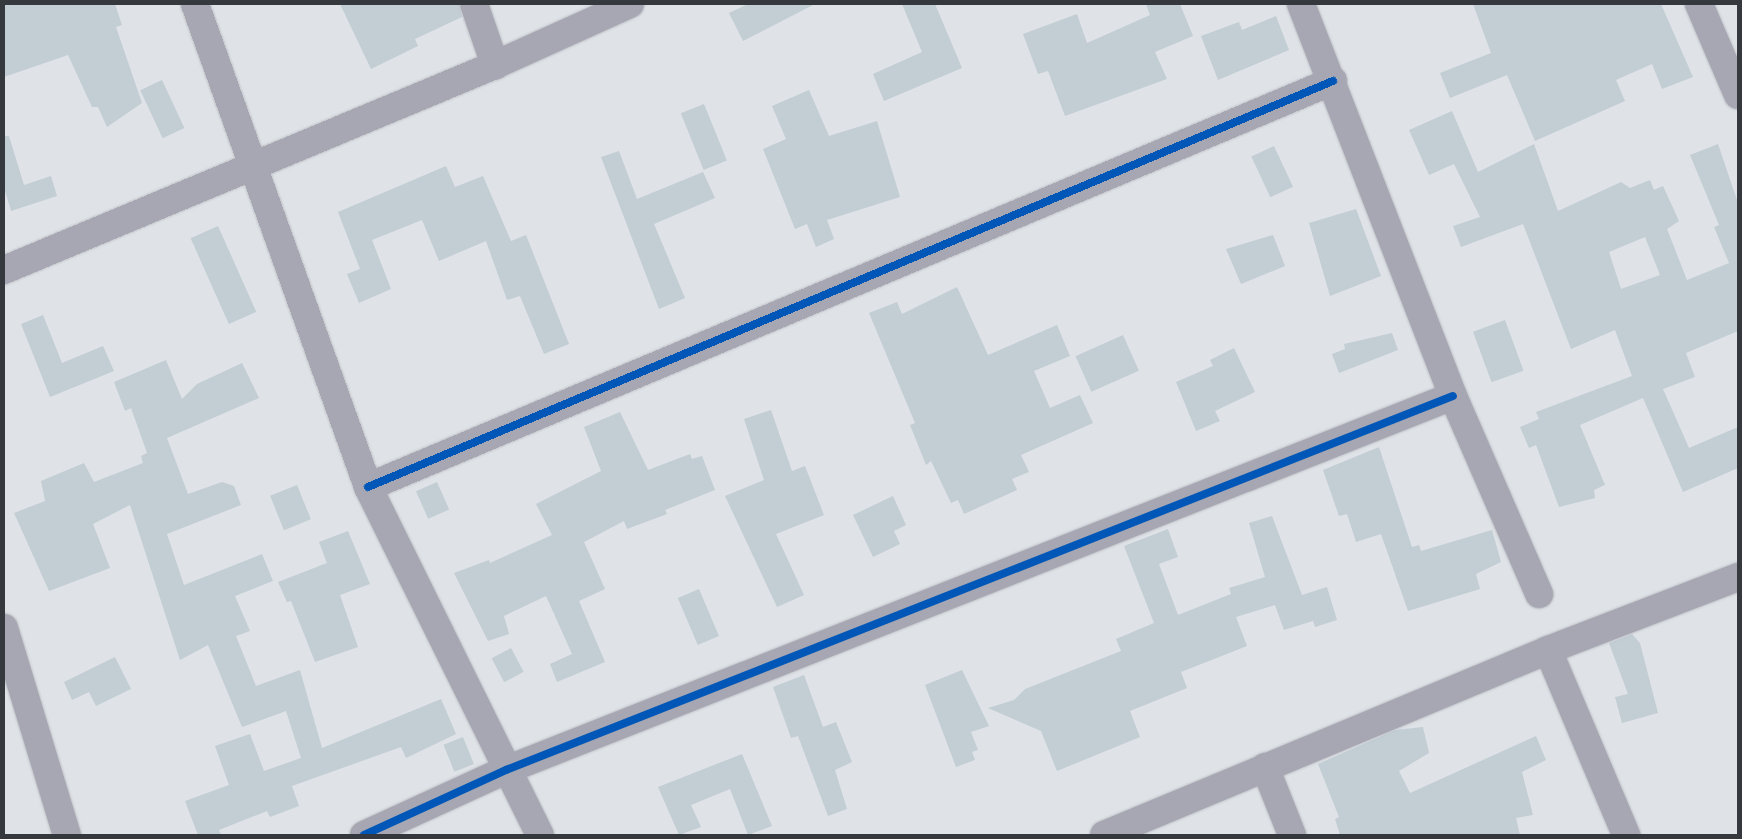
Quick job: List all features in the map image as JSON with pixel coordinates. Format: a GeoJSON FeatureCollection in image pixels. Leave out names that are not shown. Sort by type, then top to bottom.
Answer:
{"type":"FeatureCollection","features":[{"type":"Feature","properties":{"kind":"street"},"geometry":{"type":"LineString","coordinates":[[195,4],[368,487],[506,770],[540,835]]}},
{"type":"Feature","properties":{"kind":"street"},"geometry":{"type":"LineString","coordinates":[[474,4],[495,65]]}},
{"type":"Feature","properties":{"kind":"street"},"geometry":{"type":"LineString","coordinates":[[4,270],[253,168],[495,65],[630,4]]}},
{"type":"Feature","properties":{"kind":"street"},"geometry":{"type":"LineString","coordinates":[[1301,4],[1333,81],[1453,396],[1539,594]]}},
{"type":"Feature","properties":{"kind":"street"},"geometry":{"type":"LineString","coordinates":[[1700,4],[1738,95]]}},
{"type":"Feature","properties":{"kind":"street"},"geometry":{"type":"LineString","coordinates":[[368,487],[1333,81]]}},
{"type":"Feature","properties":{"kind":"street"},"geometry":{"type":"LineString","coordinates":[[364,835],[506,770],[1453,396]]}},
{"type":"Feature","properties":{"kind":"street"},"geometry":{"type":"LineString","coordinates":[[1104,835],[1548,650],[1738,577]]}},
{"type":"Feature","properties":{"kind":"street"},"geometry":{"type":"LineString","coordinates":[[4,628],[67,835]]}},
{"type":"Feature","properties":{"kind":"street"},"geometry":{"type":"LineString","coordinates":[[1548,650],[1626,835]]}},
{"type":"Feature","properties":{"kind":"street"},"geometry":{"type":"LineString","coordinates":[[1265,767],[1292,835]]}},
{"type":"Feature","properties":{"kind":"building"},"geometry":{"type":"Polygon","coordinates":[[[4,4],[115,4],[122,25],[116,27],[142,103],[107,127],[98,107],[92,107],[68,55],[4,77],[4,4]]]}},
{"type":"Feature","properties":{"kind":"building"},"geometry":{"type":"Polygon","coordinates":[[[340,4],[459,4],[462,17],[415,39],[418,46],[371,69],[340,4]]]}},
{"type":"Feature","properties":{"kind":"building"},"geometry":{"type":"Polygon","coordinates":[[[748,4],[815,4],[743,41],[729,13],[748,4]]]}},
{"type":"Feature","properties":{"kind":"building"},"geometry":{"type":"Polygon","coordinates":[[[902,4],[935,4],[962,68],[884,101],[873,74],[922,52],[902,4]]]}},
{"type":"Feature","properties":{"kind":"building"},"geometry":{"type":"Polygon","coordinates":[[[1146,4],[1180,4],[1193,36],[1155,52],[1167,79],[1065,116],[1048,71],[1038,74],[1023,34],[1077,14],[1087,43],[1150,15],[1146,4]]]}},
{"type":"Feature","properties":{"kind":"building"},"geometry":{"type":"Polygon","coordinates":[[[1473,4],[1661,4],[1693,77],[1662,89],[1652,64],[1616,80],[1625,101],[1535,141],[1507,75],[1450,98],[1440,73],[1491,53],[1473,4]]]}},
{"type":"Feature","properties":{"kind":"building"},"geometry":{"type":"Polygon","coordinates":[[[1276,16],[1289,50],[1218,80],[1201,36],[1239,22],[1242,30],[1276,16]]]}},
{"type":"Feature","properties":{"kind":"building"},"geometry":{"type":"Polygon","coordinates":[[[162,80],[184,128],[163,138],[140,90],[162,80]]]}},
{"type":"Feature","properties":{"kind":"building"},"geometry":{"type":"Polygon","coordinates":[[[809,90],[829,136],[877,121],[900,197],[827,220],[834,239],[816,247],[807,224],[795,229],[763,149],[786,139],[772,106],[809,90]]]}},
{"type":"Feature","properties":{"kind":"building"},"geometry":{"type":"Polygon","coordinates":[[[704,104],[727,161],[704,170],[681,113],[704,104]]]}},
{"type":"Feature","properties":{"kind":"building"},"geometry":{"type":"Polygon","coordinates":[[[1452,111],[1478,172],[1534,144],[1558,211],[1621,182],[1630,188],[1650,180],[1654,190],[1663,186],[1679,221],[1667,229],[1687,280],[1729,263],[1714,227],[1719,225],[1690,155],[1718,144],[1738,203],[1738,331],[1686,353],[1695,377],[1663,389],[1689,448],[1738,427],[1738,468],[1683,492],[1643,398],[1580,425],[1605,485],[1594,490],[1595,498],[1559,507],[1536,445],[1529,448],[1520,427],[1539,419],[1536,412],[1632,376],[1615,330],[1571,349],[1523,224],[1461,247],[1453,226],[1480,217],[1454,164],[1429,175],[1409,130],[1452,111]],[[1645,237],[1609,252],[1621,289],[1660,275],[1645,237]]]}},
{"type":"Feature","properties":{"kind":"building"},"geometry":{"type":"Polygon","coordinates":[[[4,136],[9,136],[24,185],[51,176],[57,196],[11,211],[4,187],[4,136]]]}},
{"type":"Feature","properties":{"kind":"building"},"geometry":{"type":"Polygon","coordinates":[[[1274,146],[1293,187],[1270,197],[1251,157],[1274,146]]]}},
{"type":"Feature","properties":{"kind":"building"},"geometry":{"type":"Polygon","coordinates":[[[619,151],[637,199],[703,172],[715,198],[654,224],[685,298],[659,309],[601,157],[619,151]]]}},
{"type":"Feature","properties":{"kind":"building"},"geometry":{"type":"Polygon","coordinates":[[[446,166],[455,187],[483,176],[511,241],[526,235],[569,344],[544,354],[520,296],[507,300],[486,241],[439,261],[422,220],[372,240],[391,289],[359,303],[347,274],[360,269],[338,212],[446,166]]]}},
{"type":"Feature","properties":{"kind":"building"},"geometry":{"type":"Polygon","coordinates":[[[1356,209],[1381,276],[1330,296],[1309,223],[1356,209]]]}},
{"type":"Feature","properties":{"kind":"building"},"geometry":{"type":"Polygon","coordinates":[[[218,226],[256,312],[229,324],[191,238],[218,226]]]}},
{"type":"Feature","properties":{"kind":"building"},"geometry":{"type":"Polygon","coordinates":[[[1273,235],[1285,266],[1241,284],[1226,249],[1273,235]]]}},
{"type":"Feature","properties":{"kind":"building"},"geometry":{"type":"Polygon","coordinates":[[[957,287],[988,355],[1057,325],[1070,356],[1034,371],[1050,408],[1080,395],[1093,423],[1021,455],[1029,472],[1012,479],[1017,490],[964,514],[958,500],[951,503],[931,461],[926,465],[910,425],[915,423],[869,313],[897,302],[902,314],[957,287]]]}},
{"type":"Feature","properties":{"kind":"building"},"geometry":{"type":"Polygon","coordinates":[[[43,315],[62,363],[103,346],[114,371],[50,397],[21,324],[43,315]]]}},
{"type":"Feature","properties":{"kind":"building"},"geometry":{"type":"Polygon","coordinates":[[[1505,320],[1523,371],[1492,382],[1473,332],[1505,320]]]}},
{"type":"Feature","properties":{"kind":"building"},"geometry":{"type":"Polygon","coordinates":[[[1392,333],[1398,350],[1339,373],[1332,354],[1345,349],[1344,344],[1392,333]]]}},
{"type":"Feature","properties":{"kind":"building"},"geometry":{"type":"Polygon","coordinates":[[[1123,335],[1139,371],[1091,392],[1075,356],[1123,335]]]}},
{"type":"Feature","properties":{"kind":"building"},"geometry":{"type":"Polygon","coordinates":[[[1234,348],[1255,392],[1215,411],[1220,421],[1196,431],[1176,382],[1213,366],[1210,360],[1234,348]]]}},
{"type":"Feature","properties":{"kind":"building"},"geometry":{"type":"Polygon","coordinates":[[[166,360],[182,399],[197,384],[242,363],[259,398],[167,438],[188,494],[222,482],[234,486],[241,505],[167,534],[184,585],[262,554],[273,581],[235,596],[250,631],[236,636],[256,686],[300,670],[322,748],[441,699],[456,734],[406,758],[401,747],[292,786],[299,806],[270,817],[267,811],[219,830],[221,835],[198,835],[185,801],[229,785],[215,746],[250,734],[264,771],[301,758],[286,711],[242,727],[208,645],[180,660],[130,505],[93,524],[110,568],[49,591],[14,513],[45,501],[41,481],[84,463],[94,482],[143,463],[141,456],[147,453],[131,408],[125,411],[114,382],[166,360]]]}},
{"type":"Feature","properties":{"kind":"building"},"geometry":{"type":"Polygon","coordinates":[[[771,410],[792,471],[805,466],[824,515],[776,534],[804,595],[777,607],[725,496],[764,480],[744,419],[771,410]]]}},
{"type":"Feature","properties":{"kind":"building"},"geometry":{"type":"Polygon","coordinates":[[[620,412],[648,470],[690,454],[692,459],[702,456],[715,490],[665,510],[667,514],[627,529],[624,521],[584,542],[605,589],[579,601],[605,662],[557,682],[550,664],[572,654],[546,596],[504,616],[509,634],[488,641],[454,573],[489,560],[490,563],[552,535],[536,504],[601,471],[584,427],[620,412]]]}},
{"type":"Feature","properties":{"kind":"building"},"geometry":{"type":"Polygon","coordinates":[[[1379,447],[1412,547],[1419,545],[1421,551],[1492,530],[1501,562],[1476,574],[1480,589],[1408,611],[1381,534],[1356,542],[1347,514],[1339,516],[1323,470],[1379,447]]]}},
{"type":"Feature","properties":{"kind":"building"},"geometry":{"type":"Polygon","coordinates":[[[437,482],[449,509],[428,519],[416,491],[437,482]]]}},
{"type":"Feature","properties":{"kind":"building"},"geometry":{"type":"Polygon","coordinates":[[[297,485],[311,519],[284,530],[270,496],[297,485]]]}},
{"type":"Feature","properties":{"kind":"building"},"geometry":{"type":"Polygon","coordinates":[[[893,496],[906,525],[894,531],[900,544],[873,557],[853,515],[893,496]]]}},
{"type":"Feature","properties":{"kind":"building"},"geometry":{"type":"Polygon","coordinates":[[[1272,516],[1302,595],[1327,587],[1337,620],[1315,627],[1313,621],[1284,630],[1275,605],[1236,617],[1247,646],[1181,672],[1187,688],[1130,711],[1140,737],[1057,771],[1041,731],[988,708],[1014,700],[1025,689],[1121,651],[1116,639],[1154,623],[1124,546],[1168,529],[1178,557],[1159,564],[1178,615],[1231,594],[1229,588],[1265,577],[1249,523],[1272,516]]]}},
{"type":"Feature","properties":{"kind":"building"},"geometry":{"type":"Polygon","coordinates":[[[348,531],[370,584],[340,595],[358,647],[315,662],[291,601],[287,602],[278,582],[327,563],[319,542],[348,531]]]}},
{"type":"Feature","properties":{"kind":"building"},"geometry":{"type":"Polygon","coordinates":[[[699,589],[719,636],[698,645],[678,598],[699,589]]]}},
{"type":"Feature","properties":{"kind":"building"},"geometry":{"type":"Polygon","coordinates":[[[1632,634],[1640,643],[1658,713],[1622,723],[1615,697],[1628,694],[1609,643],[1632,634]]]}},
{"type":"Feature","properties":{"kind":"building"},"geometry":{"type":"Polygon","coordinates":[[[511,648],[524,672],[504,682],[492,658],[511,648]]]}},
{"type":"Feature","properties":{"kind":"building"},"geometry":{"type":"Polygon","coordinates":[[[115,657],[131,689],[96,706],[89,692],[72,700],[64,682],[115,657]]]}},
{"type":"Feature","properties":{"kind":"building"},"geometry":{"type":"Polygon","coordinates":[[[962,670],[989,726],[971,732],[978,750],[972,752],[975,760],[956,767],[925,685],[962,670]]]}},
{"type":"Feature","properties":{"kind":"building"},"geometry":{"type":"Polygon","coordinates":[[[804,675],[823,727],[836,722],[852,762],[835,770],[847,809],[828,816],[798,736],[791,738],[773,687],[804,675]]]}},
{"type":"Feature","properties":{"kind":"building"},"geometry":{"type":"Polygon","coordinates":[[[1423,727],[1429,753],[1399,771],[1410,793],[1536,736],[1546,760],[1522,772],[1533,815],[1516,818],[1520,835],[1340,835],[1335,819],[1339,817],[1318,764],[1395,730],[1423,727]]]}},
{"type":"Feature","properties":{"kind":"building"},"geometry":{"type":"Polygon","coordinates":[[[463,737],[474,764],[454,772],[444,745],[463,737]]]}},
{"type":"Feature","properties":{"kind":"building"},"geometry":{"type":"Polygon","coordinates":[[[742,754],[772,826],[748,835],[730,789],[691,805],[701,827],[679,835],[658,787],[742,754]]]}},
{"type":"Feature","properties":{"kind":"cycle path"},"geometry":{"type":"LineString","coordinates":[[368,487],[1333,81]]}},
{"type":"Feature","properties":{"kind":"cycle path"},"geometry":{"type":"LineString","coordinates":[[364,835],[506,770],[1453,396]]}}]}
